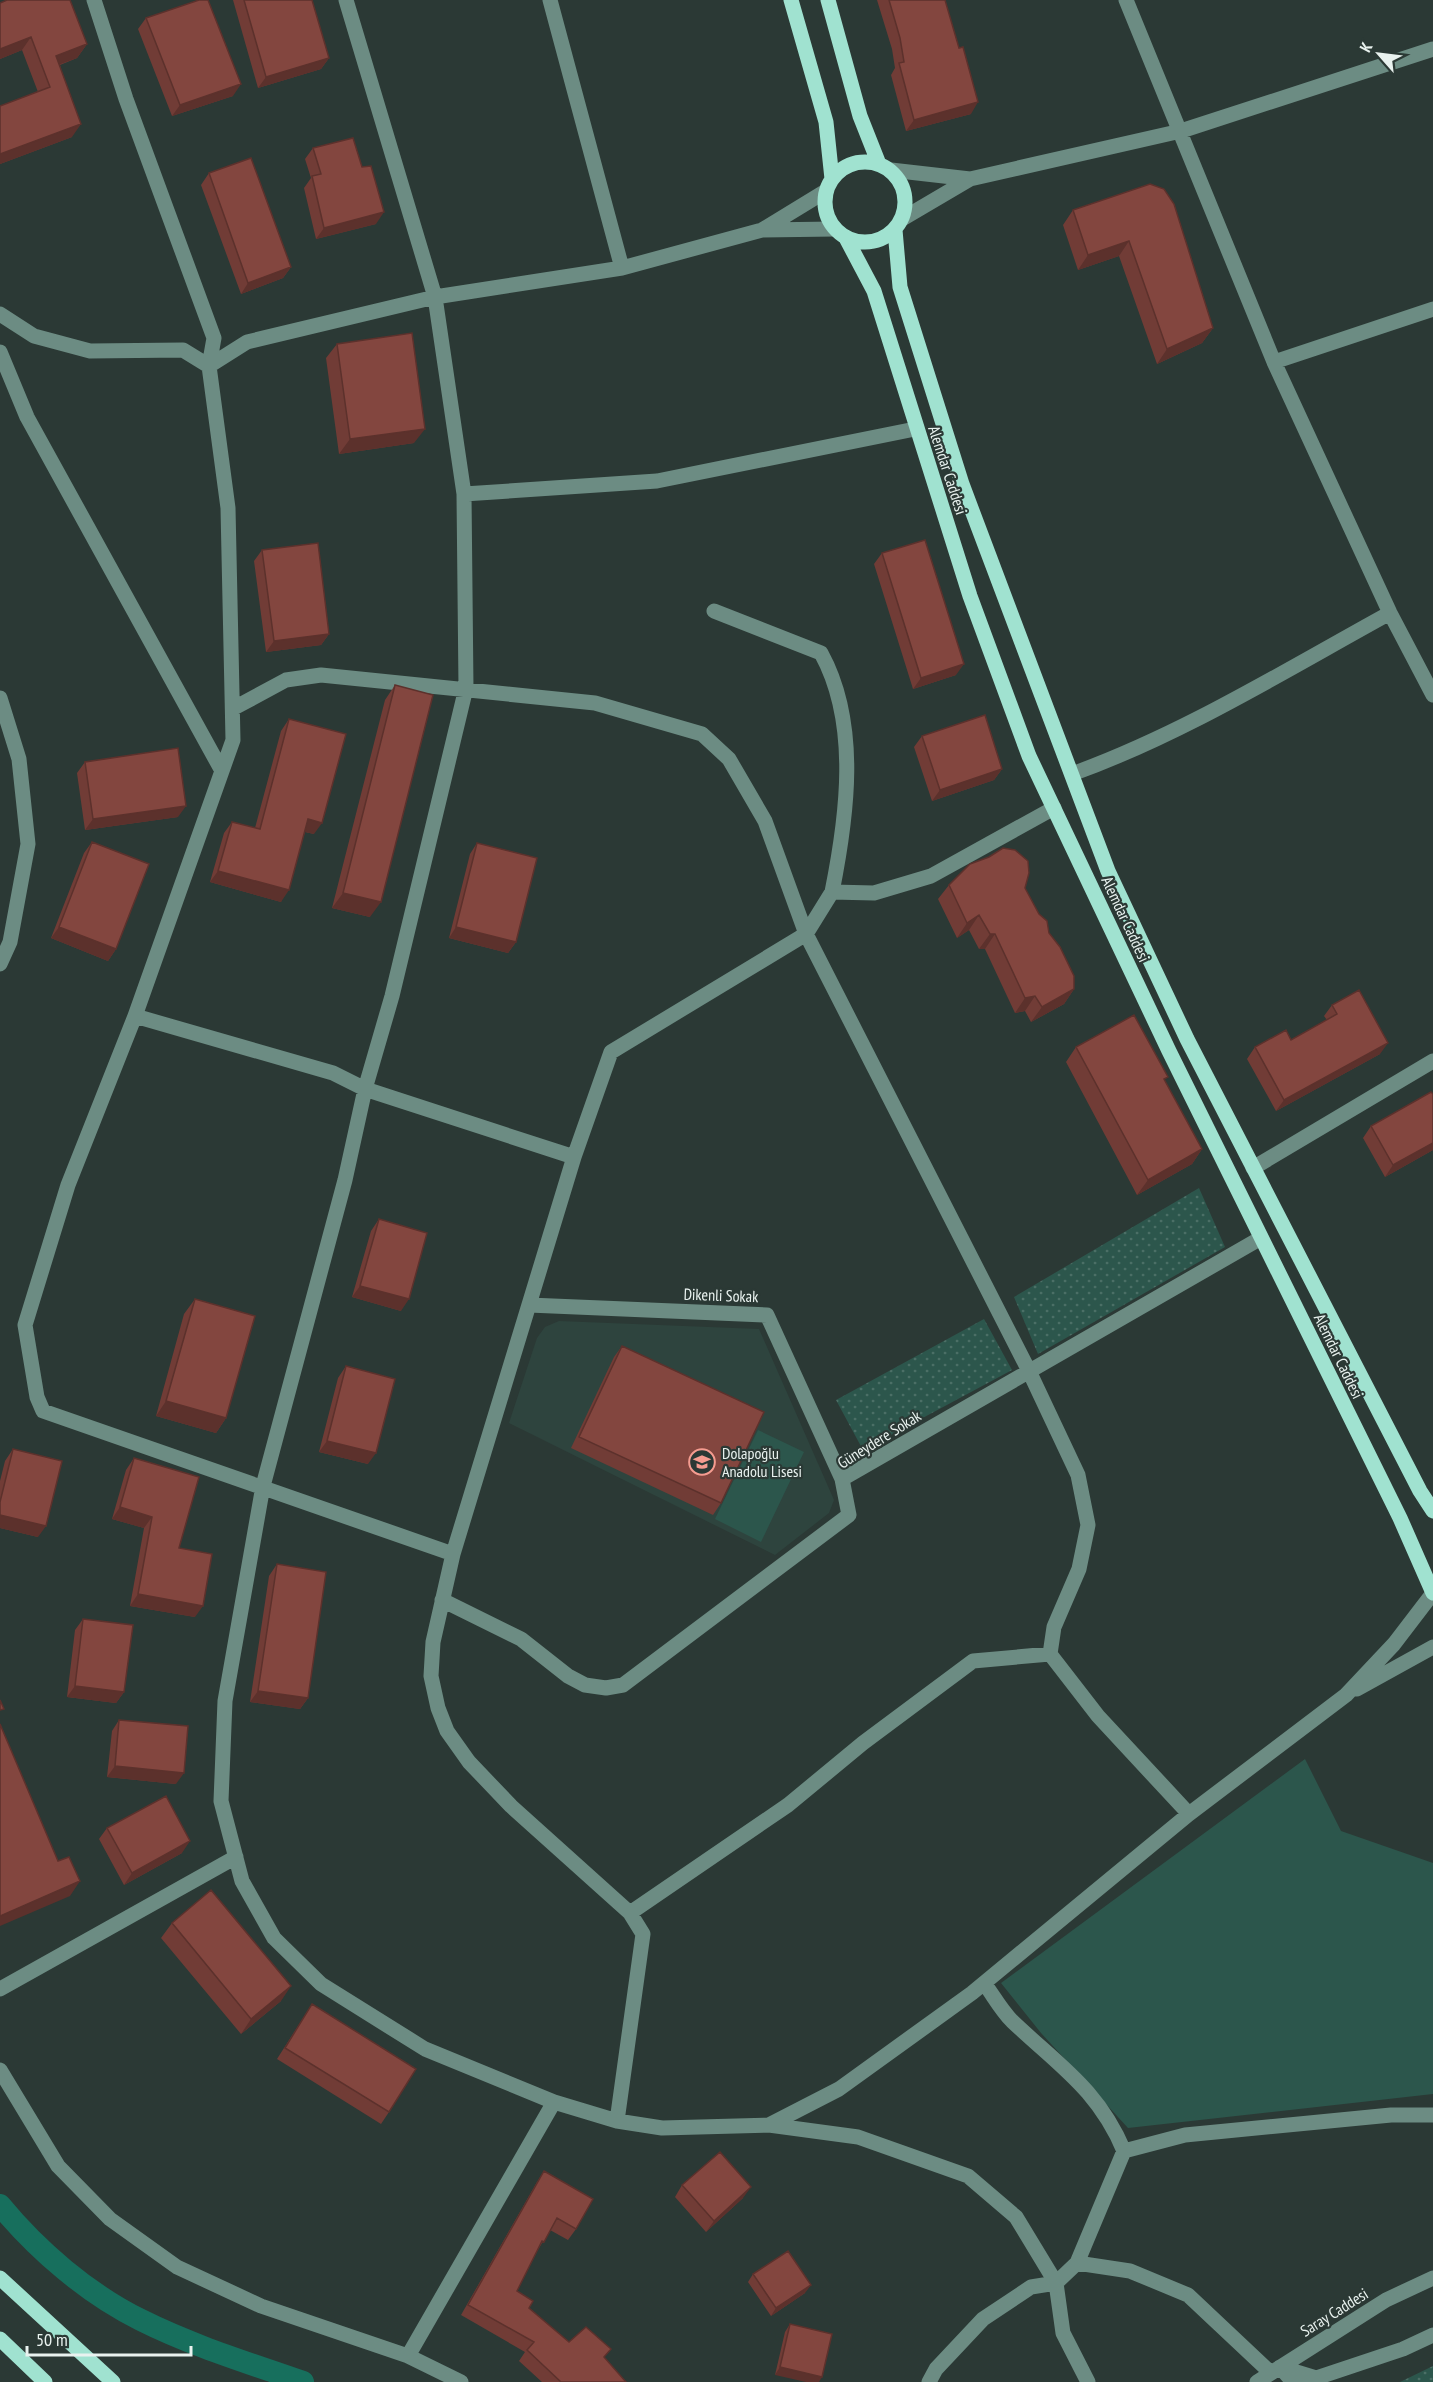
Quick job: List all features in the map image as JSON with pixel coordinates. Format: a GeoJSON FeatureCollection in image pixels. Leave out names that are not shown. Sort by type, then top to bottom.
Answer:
{"type":"FeatureCollection","features":[{"type":"Feature","properties":{"kind":"main road"},"geometry":{"type":"LineString","coordinates":[[791,0],[826,122],[829,185],[825,205],[828,218],[840,233],[858,242],[872,242],[884,238],[898,224],[906,206],[905,193],[885,167],[860,116],[828,0]]}},
{"type":"Feature","properties":{"kind":"main road"},"geometry":{"type":"LineString","coordinates":[[829,185],[841,170],[853,163],[885,167]]}},
{"type":"Feature","properties":{"kind":"main road","name":"Alemdar Caddesi"},"geometry":{"type":"LineString","coordinates":[[898,224],[900,287],[962,484],[1108,871],[1187,1039],[1433,1511]]}},
{"type":"Feature","properties":{"kind":"main road","name":"Alemdar Caddesi"},"geometry":{"type":"LineString","coordinates":[[840,233],[874,291],[915,429],[970,596],[1029,756],[1260,1238],[1400,1518],[1433,1593]]}},
{"type":"Feature","properties":{"kind":"main road"},"geometry":{"type":"LineString","coordinates":[[0,2278],[113,2382]]}},
{"type":"Feature","properties":{"kind":"main road"},"geometry":{"type":"LineString","coordinates":[[0,2339],[45,2382]]}},
{"type":"Feature","properties":{"kind":"street"},"geometry":{"type":"LineString","coordinates":[[94,0],[126,99],[214,338],[209,366],[228,508],[233,740],[135,1016],[68,1185],[25,1325],[37,1398],[43,1411],[453,1554]]}},
{"type":"Feature","properties":{"kind":"street"},"geometry":{"type":"LineString","coordinates":[[346,0],[435,297],[464,494],[466,688],[392,996],[365,1089],[345,1180],[263,1486],[225,1701],[221,1800],[242,1881],[274,1938],[321,1984],[425,2049],[554,2102],[617,2121],[662,2128],[769,2125],[858,2137],[968,2176],[1016,2217],[1056,2283],[1063,2333],[1088,2382]]}},
{"type":"Feature","properties":{"kind":"street"},"geometry":{"type":"LineString","coordinates":[[550,0],[622,268]]}},
{"type":"Feature","properties":{"kind":"street"},"geometry":{"type":"LineString","coordinates":[[1126,0],[1274,362],[1390,613],[1433,695]]}},
{"type":"Feature","properties":{"kind":"street"},"geometry":{"type":"LineString","coordinates":[[898,224],[970,179],[1181,131],[1433,50]]}},
{"type":"Feature","properties":{"kind":"street"},"geometry":{"type":"LineString","coordinates":[[885,167],[970,179]]}},
{"type":"Feature","properties":{"kind":"street"},"geometry":{"type":"LineString","coordinates":[[762,230],[829,185]]}},
{"type":"Feature","properties":{"kind":"street"},"geometry":{"type":"LineString","coordinates":[[209,366],[247,342],[435,297],[622,268],[762,230],[840,233]]}},
{"type":"Feature","properties":{"kind":"street"},"geometry":{"type":"LineString","coordinates":[[1274,362],[1433,309]]}},
{"type":"Feature","properties":{"kind":"street"},"geometry":{"type":"LineString","coordinates":[[0,314],[34,336],[90,351],[183,350],[209,366]]}},
{"type":"Feature","properties":{"kind":"street"},"geometry":{"type":"LineString","coordinates":[[0,352],[27,417],[222,771]]}},
{"type":"Feature","properties":{"kind":"street"},"geometry":{"type":"LineString","coordinates":[[464,494],[657,481],[915,429]]}},
{"type":"Feature","properties":{"kind":"street"},"geometry":{"type":"LineString","coordinates":[[617,2121],[643,1934],[630,1913],[511,1806],[469,1762],[447,1731],[438,1708],[431,1676],[433,1642],[453,1554],[574,1157],[611,1052],[806,934],[832,892],[842,843],[847,738],[831,672],[822,653],[714,611]]}},
{"type":"Feature","properties":{"kind":"street"},"geometry":{"type":"LineString","coordinates":[[1072,774],[1120,757],[1183,726],[1390,613]]}},
{"type":"Feature","properties":{"kind":"street"},"geometry":{"type":"LineString","coordinates":[[234,708],[286,680],[321,675],[466,688],[595,703],[702,734],[729,759],[765,821],[806,934],[1029,1371],[1078,1475],[1088,1525],[1079,1569],[1054,1627],[1050,1654],[1098,1716],[1189,1814]]}},
{"type":"Feature","properties":{"kind":"street"},"geometry":{"type":"LineString","coordinates":[[0,698],[19,759],[28,844],[10,942],[0,964]]}},
{"type":"Feature","properties":{"kind":"street"},"geometry":{"type":"LineString","coordinates":[[832,892],[874,893],[931,876],[1054,808]]}},
{"type":"Feature","properties":{"kind":"street"},"geometry":{"type":"LineString","coordinates":[[135,1016],[333,1073],[365,1089],[574,1157]]}},
{"type":"Feature","properties":{"kind":"street"},"geometry":{"type":"LineString","coordinates":[[1253,1168],[1433,1061]]}},
{"type":"Feature","properties":{"kind":"street","name":"Güneydere Sokak"},"geometry":{"type":"LineString","coordinates":[[442,1600],[521,1639],[568,1676],[585,1685],[606,1688],[623,1685],[849,1515],[842,1479],[1260,1238]]}},
{"type":"Feature","properties":{"kind":"street","name":"Dikenli Sokak"},"geometry":{"type":"LineString","coordinates":[[529,1305],[767,1315],[842,1479]]}},
{"type":"Feature","properties":{"kind":"street"},"geometry":{"type":"LineString","coordinates":[[1346,1695],[1394,1644],[1433,1593]]}},
{"type":"Feature","properties":{"kind":"street"},"geometry":{"type":"LineString","coordinates":[[769,2125],[839,2089],[984,1983],[1189,1814],[1346,1695],[1433,1647]]}},
{"type":"Feature","properties":{"kind":"street"},"geometry":{"type":"LineString","coordinates":[[630,1913],[788,1805],[863,1743],[973,1661],[1050,1654]]}},
{"type":"Feature","properties":{"kind":"street"},"geometry":{"type":"LineString","coordinates":[[0,1989],[236,1857]]}},
{"type":"Feature","properties":{"kind":"street"},"geometry":{"type":"LineString","coordinates":[[928,2382],[936,2369],[983,2319],[1031,2288],[1056,2283],[1077,2263],[1124,2151],[1113,2124],[1086,2087],[1010,2019],[984,1983]]}},
{"type":"Feature","properties":{"kind":"street"},"geometry":{"type":"LineString","coordinates":[[0,2070],[58,2166],[110,2219],[177,2267],[261,2306],[408,2356],[461,2382]]}},
{"type":"Feature","properties":{"kind":"street"},"geometry":{"type":"LineString","coordinates":[[408,2356],[554,2102]]}},
{"type":"Feature","properties":{"kind":"street"},"geometry":{"type":"LineString","coordinates":[[1124,2151],[1185,2135],[1391,2115],[1433,2115]]}},
{"type":"Feature","properties":{"kind":"street"},"geometry":{"type":"LineString","coordinates":[[1077,2263],[1130,2271],[1188,2295],[1293,2382]]}},
{"type":"Feature","properties":{"kind":"street","name":"Saray Caddesi"},"geometry":{"type":"LineString","coordinates":[[1257,2382],[1386,2300],[1433,2277]]}},
{"type":"Feature","properties":{"kind":"street"},"geometry":{"type":"LineString","coordinates":[[1276,2370],[1316,2378],[1403,2349],[1433,2335]]}},
{"type":"Feature","properties":{"kind":"shaded area","name":"Dolapoğlu Anadolu Lisesi"},"geometry":{"type":"Polygon","coordinates":[[[559,1321],[759,1329],[834,1500],[829,1513],[775,1555],[509,1423],[537,1338],[545,1327],[559,1321]]]}},
{"type":"Feature","properties":{"kind":"green space"},"geometry":{"type":"Polygon","coordinates":[[[1199,1188],[1225,1247],[1038,1354],[1014,1297],[1199,1188]]]}},
{"type":"Feature","properties":{"kind":"green space"},"geometry":{"type":"Polygon","coordinates":[[[984,1319],[1012,1370],[863,1450],[836,1400],[984,1319]]]}},
{"type":"Feature","properties":{"kind":"green space"},"geometry":{"type":"Polygon","coordinates":[[[758,1430],[804,1452],[761,1542],[715,1519],[758,1430]]]}},
{"type":"Feature","properties":{"kind":"green space"},"geometry":{"type":"Polygon","coordinates":[[[1305,1759],[1341,1831],[1433,1863],[1433,2094],[1128,2128],[1041,2033],[1001,1983],[1305,1759]]]}},
{"type":"Feature","properties":{"kind":"green space"},"geometry":{"type":"Polygon","coordinates":[[[1433,2366],[1433,2382],[1400,2382],[1433,2366]]]}},
{"type":"Feature","properties":{"kind":"building"},"geometry":{"type":"Polygon","coordinates":[[[7,0],[70,0],[87,44],[56,56],[81,124],[0,154],[0,106],[50,87],[31,37],[0,49],[0,3],[7,0]]]}},
{"type":"Feature","properties":{"kind":"building"},"geometry":{"type":"Polygon","coordinates":[[[199,0],[208,0],[241,84],[180,105],[146,18],[199,0]]]}},
{"type":"Feature","properties":{"kind":"building"},"geometry":{"type":"Polygon","coordinates":[[[244,0],[312,0],[329,58],[266,77],[244,0]]]}},
{"type":"Feature","properties":{"kind":"building"},"geometry":{"type":"Polygon","coordinates":[[[889,0],[945,0],[959,48],[963,47],[978,102],[914,120],[899,63],[904,62],[889,0]]]}},
{"type":"Feature","properties":{"kind":"building"},"geometry":{"type":"Polygon","coordinates":[[[353,138],[362,167],[371,166],[384,212],[324,228],[312,176],[321,174],[313,148],[353,138]]]}},
{"type":"Feature","properties":{"kind":"building"},"geometry":{"type":"Polygon","coordinates":[[[251,158],[291,267],[248,283],[209,173],[251,158]]]}},
{"type":"Feature","properties":{"kind":"building"},"geometry":{"type":"Polygon","coordinates":[[[1150,184],[1164,189],[1174,204],[1213,328],[1167,349],[1129,241],[1088,255],[1073,210],[1150,184]]]}},
{"type":"Feature","properties":{"kind":"building"},"geometry":{"type":"Polygon","coordinates":[[[412,333],[425,429],[350,439],[337,344],[412,333]]]}},
{"type":"Feature","properties":{"kind":"building"},"geometry":{"type":"Polygon","coordinates":[[[925,540],[964,664],[921,678],[882,553],[925,540]]]}},
{"type":"Feature","properties":{"kind":"building"},"geometry":{"type":"Polygon","coordinates":[[[318,543],[329,634],[274,641],[262,550],[318,543]]]}},
{"type":"Feature","properties":{"kind":"building"},"geometry":{"type":"Polygon","coordinates":[[[395,685],[433,695],[381,902],[343,893],[395,685]]]}},
{"type":"Feature","properties":{"kind":"building"},"geometry":{"type":"Polygon","coordinates":[[[985,715],[1002,769],[940,790],[922,736],[985,715]]]}},
{"type":"Feature","properties":{"kind":"building"},"geometry":{"type":"Polygon","coordinates":[[[289,719],[346,734],[322,823],[308,819],[289,890],[218,871],[232,822],[260,829],[289,719]]]}},
{"type":"Feature","properties":{"kind":"building"},"geometry":{"type":"Polygon","coordinates":[[[178,748],[186,806],[93,819],[85,762],[178,748]]]}},
{"type":"Feature","properties":{"kind":"building"},"geometry":{"type":"Polygon","coordinates":[[[92,842],[149,864],[116,949],[59,927],[92,842]]]}},
{"type":"Feature","properties":{"kind":"building"},"geometry":{"type":"Polygon","coordinates":[[[477,843],[537,858],[516,942],[456,927],[477,843]]]}},
{"type":"Feature","properties":{"kind":"building"},"geometry":{"type":"Polygon","coordinates":[[[1003,848],[1015,850],[1028,861],[1029,873],[1025,888],[1039,914],[1047,921],[1049,933],[1060,947],[1074,976],[1074,989],[1042,1007],[1035,996],[1025,998],[995,934],[990,934],[979,915],[967,923],[949,885],[970,864],[989,857],[1003,848]]]}},
{"type":"Feature","properties":{"kind":"building"},"geometry":{"type":"Polygon","coordinates":[[[1359,990],[1388,1043],[1284,1100],[1255,1047],[1286,1030],[1291,1040],[1337,1014],[1332,1005],[1359,990]]]}},
{"type":"Feature","properties":{"kind":"building"},"geometry":{"type":"Polygon","coordinates":[[[1134,1015],[1168,1077],[1164,1079],[1202,1149],[1148,1180],[1076,1047],[1134,1015]]]}},
{"type":"Feature","properties":{"kind":"building"},"geometry":{"type":"Polygon","coordinates":[[[1431,1092],[1433,1094],[1433,1143],[1393,1165],[1371,1126],[1431,1092]]]}},
{"type":"Feature","properties":{"kind":"building"},"geometry":{"type":"Polygon","coordinates":[[[379,1219],[427,1233],[409,1299],[360,1286],[379,1219]]]}},
{"type":"Feature","properties":{"kind":"building"},"geometry":{"type":"Polygon","coordinates":[[[195,1299],[255,1316],[226,1418],[166,1401],[195,1299]]]}},
{"type":"Feature","properties":{"kind":"building"},"geometry":{"type":"Polygon","coordinates":[[[622,1346],[764,1412],[721,1503],[579,1437],[622,1346]]]}},
{"type":"Feature","properties":{"kind":"building"},"geometry":{"type":"Polygon","coordinates":[[[346,1366],[395,1379],[376,1453],[327,1441],[346,1366]]]}},
{"type":"Feature","properties":{"kind":"building"},"geometry":{"type":"Polygon","coordinates":[[[13,1449],[62,1461],[46,1526],[0,1515],[0,1502],[13,1449]]]}},
{"type":"Feature","properties":{"kind":"building"},"geometry":{"type":"Polygon","coordinates":[[[134,1458],[199,1477],[179,1548],[212,1554],[203,1606],[138,1594],[152,1517],[120,1507],[134,1458]]]}},
{"type":"Feature","properties":{"kind":"building"},"geometry":{"type":"Polygon","coordinates":[[[277,1564],[326,1572],[308,1698],[258,1691],[277,1564]]]}},
{"type":"Feature","properties":{"kind":"building"},"geometry":{"type":"Polygon","coordinates":[[[83,1619],[133,1625],[124,1692],[75,1686],[83,1619]]]}},
{"type":"Feature","properties":{"kind":"building"},"geometry":{"type":"Polygon","coordinates":[[[119,1720],[188,1726],[184,1773],[115,1766],[119,1720]]]}},
{"type":"Feature","properties":{"kind":"building"},"geometry":{"type":"Polygon","coordinates":[[[0,1724],[58,1861],[69,1857],[80,1881],[0,1916],[0,1724]]]}},
{"type":"Feature","properties":{"kind":"building"},"geometry":{"type":"Polygon","coordinates":[[[166,1796],[190,1841],[132,1873],[107,1828],[166,1796]]]}},
{"type":"Feature","properties":{"kind":"building"},"geometry":{"type":"Polygon","coordinates":[[[211,1890],[291,1986],[251,2019],[172,1923],[211,1890]]]}},
{"type":"Feature","properties":{"kind":"building"},"geometry":{"type":"Polygon","coordinates":[[[312,2004],[416,2069],[389,2112],[285,2048],[312,2004]]]}},
{"type":"Feature","properties":{"kind":"building"},"geometry":{"type":"Polygon","coordinates":[[[720,2152],[751,2187],[714,2221],[682,2185],[720,2152]]]}},
{"type":"Feature","properties":{"kind":"building"},"geometry":{"type":"Polygon","coordinates":[[[544,2171],[593,2199],[576,2229],[557,2218],[544,2242],[542,2241],[517,2291],[533,2301],[529,2308],[569,2342],[586,2327],[611,2349],[604,2357],[626,2382],[561,2382],[527,2350],[534,2342],[468,2305],[544,2171]]]}},
{"type":"Feature","properties":{"kind":"building"},"geometry":{"type":"Polygon","coordinates":[[[788,2251],[811,2285],[776,2308],[753,2274],[788,2251]]]}},
{"type":"Feature","properties":{"kind":"building"},"geometry":{"type":"Polygon","coordinates":[[[790,2324],[832,2334],[822,2377],[780,2367],[790,2324]]]}},
{"type":"Feature","properties":{"kind":"waterway"},"geometry":{"type":"LineString","coordinates":[[0,2205],[64,2270],[121,2309],[181,2338],[303,2382]]}},
{"type":"Feature","properties":{"kind":"place","name":"Dolapoğlu Anadolu Lisesi"},"geometry":{"type":"Point","coordinates":[702,1462]}}]}
